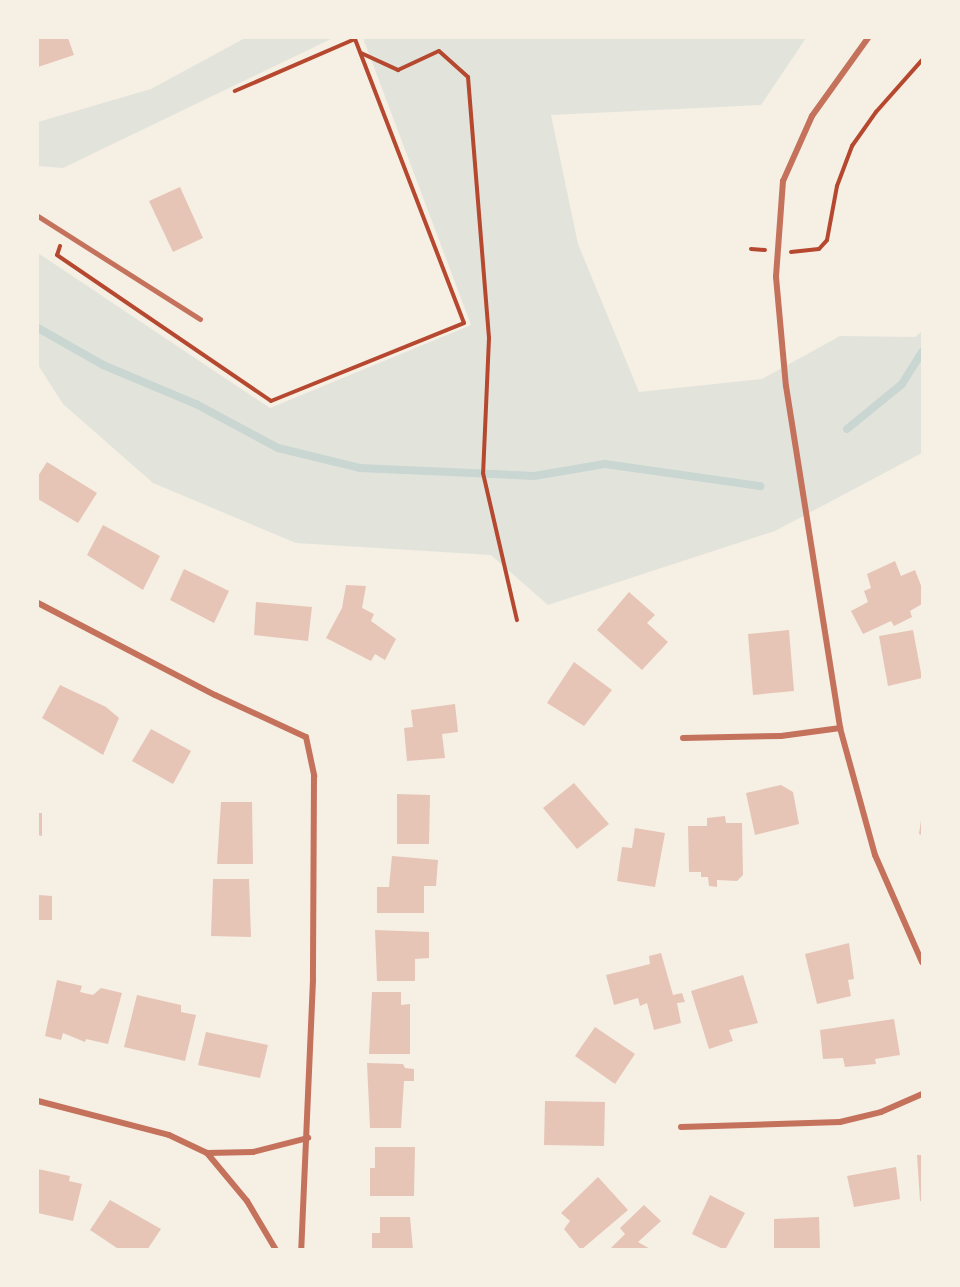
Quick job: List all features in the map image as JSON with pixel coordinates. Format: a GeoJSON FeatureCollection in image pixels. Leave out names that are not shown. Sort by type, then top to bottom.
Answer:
{"type":"FeatureCollection","features":[{"type":"Feature","properties":{"kind":"street"},"geometry":{"type":"LineString","coordinates":[[868,38],[812,117],[783,181],[776,277],[786,386],[840,728],[875,855],[922,962]]}},
{"type":"Feature","properties":{"kind":"street"},"geometry":{"type":"LineString","coordinates":[[38,603],[215,695],[306,737],[314,776],[308,1138],[301,1250]]}},
{"type":"Feature","properties":{"kind":"street"},"geometry":{"type":"LineString","coordinates":[[683,738],[781,736],[840,728]]}},
{"type":"Feature","properties":{"kind":"street"},"geometry":{"type":"LineString","coordinates":[[681,1127],[840,1122],[881,1112],[922,1094]]}},
{"type":"Feature","properties":{"kind":"street"},"geometry":{"type":"LineString","coordinates":[[38,1101],[169,1135],[207,1153],[247,1201],[276,1250]]}},
{"type":"Feature","properties":{"kind":"street"},"geometry":{"type":"LineString","coordinates":[[207,1153],[253,1152],[308,1138]]}},
{"type":"Feature","properties":{"kind":"lane"},"geometry":{"type":"LineString","coordinates":[[38,216],[200,319]]}},
{"type":"Feature","properties":{"kind":"path"},"geometry":{"type":"LineString","coordinates":[[65,234],[57,255],[271,401],[464,323],[355,39],[235,91]]}},
{"type":"Feature","properties":{"kind":"path"},"geometry":{"type":"LineString","coordinates":[[360,52],[398,70],[439,51],[468,77],[489,338],[483,473],[518,620]]}},
{"type":"Feature","properties":{"kind":"path"},"geometry":{"type":"LineString","coordinates":[[802,252],[819,249],[827,240],[837,186],[852,146],[876,112],[922,60]]}},
{"type":"Feature","properties":{"kind":"shaded area"},"geometry":{"type":"Polygon","coordinates":[[[245,38],[333,38],[63,168],[38,166],[38,122],[151,89],[245,38]]]}},
{"type":"Feature","properties":{"kind":"shaded area"},"geometry":{"type":"Polygon","coordinates":[[[363,38],[806,38],[761,105],[551,115],[578,244],[639,392],[762,379],[840,336],[915,337],[922,331],[922,453],[775,531],[548,605],[491,555],[296,543],[153,483],[63,404],[38,365],[38,253],[270,408],[471,325],[363,38]]]}},
{"type":"Feature","properties":{"kind":"building"},"geometry":{"type":"Polygon","coordinates":[[[38,38],[68,38],[74,55],[38,67],[38,38]]]}},
{"type":"Feature","properties":{"kind":"building"},"geometry":{"type":"Polygon","coordinates":[[[180,187],[203,238],[173,252],[149,201],[180,187]]]}},
{"type":"Feature","properties":{"kind":"building"},"geometry":{"type":"Polygon","coordinates":[[[47,462],[97,493],[78,523],[38,499],[38,476],[47,462]]]}},
{"type":"Feature","properties":{"kind":"building"},"geometry":{"type":"Polygon","coordinates":[[[103,525],[160,556],[143,590],[87,555],[103,525]]]}},
{"type":"Feature","properties":{"kind":"building"},"geometry":{"type":"Polygon","coordinates":[[[895,561],[901,576],[915,570],[922,588],[922,604],[910,611],[912,617],[894,626],[891,621],[863,634],[851,611],[868,602],[864,591],[871,588],[867,574],[895,561]]]}},
{"type":"Feature","properties":{"kind":"building"},"geometry":{"type":"Polygon","coordinates":[[[184,569],[229,591],[214,623],[170,600],[184,569]]]}},
{"type":"Feature","properties":{"kind":"building"},"geometry":{"type":"Polygon","coordinates":[[[346,585],[366,586],[362,608],[374,614],[371,621],[396,639],[385,660],[375,654],[371,661],[326,638],[342,608],[346,585]]]}},
{"type":"Feature","properties":{"kind":"building"},"geometry":{"type":"Polygon","coordinates":[[[629,592],[655,615],[647,623],[668,642],[642,670],[597,630],[629,592]]]}},
{"type":"Feature","properties":{"kind":"building"},"geometry":{"type":"Polygon","coordinates":[[[256,602],[312,607],[308,641],[254,635],[256,602]]]}},
{"type":"Feature","properties":{"kind":"building"},"geometry":{"type":"Polygon","coordinates":[[[789,630],[794,691],[753,695],[748,634],[789,630]]]}},
{"type":"Feature","properties":{"kind":"building"},"geometry":{"type":"Polygon","coordinates":[[[913,630],[922,678],[888,686],[879,636],[913,630]]]}},
{"type":"Feature","properties":{"kind":"building"},"geometry":{"type":"Polygon","coordinates":[[[574,662],[612,690],[584,726],[547,703],[574,662]]]}},
{"type":"Feature","properties":{"kind":"building"},"geometry":{"type":"Polygon","coordinates":[[[60,685],[106,707],[119,718],[103,755],[42,718],[60,685]]]}},
{"type":"Feature","properties":{"kind":"building"},"geometry":{"type":"Polygon","coordinates":[[[455,704],[458,732],[442,734],[445,758],[407,761],[404,728],[413,727],[411,710],[455,704]]]}},
{"type":"Feature","properties":{"kind":"building"},"geometry":{"type":"Polygon","coordinates":[[[151,729],[191,751],[173,784],[132,761],[151,729]]]}},
{"type":"Feature","properties":{"kind":"building"},"geometry":{"type":"Polygon","coordinates":[[[574,783],[609,824],[577,849],[543,808],[574,783]]]}},
{"type":"Feature","properties":{"kind":"building"},"geometry":{"type":"Polygon","coordinates":[[[781,785],[793,792],[799,824],[755,835],[746,793],[781,785]]]}},
{"type":"Feature","properties":{"kind":"building"},"geometry":{"type":"Polygon","coordinates":[[[397,794],[430,795],[429,844],[397,844],[397,794]]]}},
{"type":"Feature","properties":{"kind":"building"},"geometry":{"type":"Polygon","coordinates":[[[221,802],[252,802],[253,864],[217,864],[221,802]]]}},
{"type":"Feature","properties":{"kind":"building"},"geometry":{"type":"Polygon","coordinates":[[[38,813],[42,813],[42,836],[38,835],[38,813]]]}},
{"type":"Feature","properties":{"kind":"building"},"geometry":{"type":"Polygon","coordinates":[[[725,816],[726,823],[742,823],[743,875],[737,881],[717,880],[717,887],[709,886],[708,877],[701,877],[701,872],[689,872],[688,826],[707,826],[707,818],[725,816]]]}},
{"type":"Feature","properties":{"kind":"building"},"geometry":{"type":"Polygon","coordinates":[[[922,820],[922,835],[919,834],[922,820]]]}},
{"type":"Feature","properties":{"kind":"building"},"geometry":{"type":"Polygon","coordinates":[[[635,828],[665,833],[655,887],[617,881],[622,847],[632,848],[635,828]]]}},
{"type":"Feature","properties":{"kind":"building"},"geometry":{"type":"Polygon","coordinates":[[[392,856],[438,860],[436,886],[424,886],[424,913],[377,913],[377,887],[389,887],[392,856]]]}},
{"type":"Feature","properties":{"kind":"building"},"geometry":{"type":"Polygon","coordinates":[[[213,879],[249,879],[251,937],[211,936],[213,879]]]}},
{"type":"Feature","properties":{"kind":"building"},"geometry":{"type":"Polygon","coordinates":[[[39,895],[52,896],[52,920],[38,920],[39,895]]]}},
{"type":"Feature","properties":{"kind":"building"},"geometry":{"type":"Polygon","coordinates":[[[375,930],[429,932],[429,958],[415,959],[415,981],[377,981],[375,930]]]}},
{"type":"Feature","properties":{"kind":"building"},"geometry":{"type":"Polygon","coordinates":[[[849,943],[854,979],[848,980],[851,996],[817,1004],[805,954],[849,943]]]}},
{"type":"Feature","properties":{"kind":"building"},"geometry":{"type":"Polygon","coordinates":[[[661,953],[673,995],[682,993],[685,1002],[677,1003],[681,1023],[654,1030],[647,1003],[640,1006],[638,998],[614,1005],[606,975],[650,964],[649,956],[661,953]]]}},
{"type":"Feature","properties":{"kind":"building"},"geometry":{"type":"Polygon","coordinates":[[[743,975],[758,1023],[729,1030],[733,1041],[709,1049],[691,991],[743,975]]]}},
{"type":"Feature","properties":{"kind":"building"},"geometry":{"type":"Polygon","coordinates":[[[57,980],[82,986],[80,992],[93,995],[101,988],[122,993],[108,1044],[86,1039],[85,1042],[63,1033],[61,1040],[45,1036],[57,980]]]}},
{"type":"Feature","properties":{"kind":"building"},"geometry":{"type":"Polygon","coordinates":[[[372,992],[401,992],[401,1005],[410,1004],[410,1054],[369,1054],[372,992]]]}},
{"type":"Feature","properties":{"kind":"building"},"geometry":{"type":"Polygon","coordinates":[[[137,995],[181,1005],[181,1012],[196,1015],[185,1061],[124,1047],[137,995]]]}},
{"type":"Feature","properties":{"kind":"building"},"geometry":{"type":"Polygon","coordinates":[[[894,1019],[900,1055],[875,1059],[876,1064],[845,1067],[843,1058],[823,1059],[820,1030],[894,1019]]]}},
{"type":"Feature","properties":{"kind":"building"},"geometry":{"type":"Polygon","coordinates":[[[595,1027],[635,1054],[615,1084],[575,1056],[595,1027]]]}},
{"type":"Feature","properties":{"kind":"building"},"geometry":{"type":"Polygon","coordinates":[[[206,1032],[268,1045],[260,1078],[198,1065],[206,1032]]]}},
{"type":"Feature","properties":{"kind":"building"},"geometry":{"type":"Polygon","coordinates":[[[367,1063],[403,1064],[405,1068],[414,1069],[414,1081],[404,1081],[401,1128],[370,1128],[367,1063]]]}},
{"type":"Feature","properties":{"kind":"building"},"geometry":{"type":"Polygon","coordinates":[[[545,1101],[605,1102],[604,1146],[544,1145],[545,1101]]]}},
{"type":"Feature","properties":{"kind":"building"},"geometry":{"type":"Polygon","coordinates":[[[375,1147],[415,1147],[414,1196],[370,1196],[370,1168],[375,1168],[375,1147]]]}},
{"type":"Feature","properties":{"kind":"building"},"geometry":{"type":"Polygon","coordinates":[[[917,1155],[922,1155],[922,1201],[920,1201],[917,1155]]]}},
{"type":"Feature","properties":{"kind":"building"},"geometry":{"type":"Polygon","coordinates":[[[896,1167],[900,1199],[854,1207],[847,1176],[896,1167]]]}},
{"type":"Feature","properties":{"kind":"building"},"geometry":{"type":"Polygon","coordinates":[[[38,1169],[70,1176],[69,1181],[82,1184],[73,1221],[38,1213],[38,1169]]]}},
{"type":"Feature","properties":{"kind":"building"},"geometry":{"type":"Polygon","coordinates":[[[598,1177],[628,1210],[581,1250],[564,1229],[570,1221],[561,1213],[598,1177]]]}},
{"type":"Feature","properties":{"kind":"building"},"geometry":{"type":"Polygon","coordinates":[[[710,1195],[745,1213],[725,1250],[692,1234],[710,1195]]]}},
{"type":"Feature","properties":{"kind":"building"},"geometry":{"type":"Polygon","coordinates":[[[110,1200],[161,1229],[147,1250],[120,1250],[90,1230],[110,1200]]]}},
{"type":"Feature","properties":{"kind":"building"},"geometry":{"type":"Polygon","coordinates":[[[644,1205],[661,1221],[638,1242],[652,1250],[609,1250],[625,1234],[620,1228],[644,1205]]]}},
{"type":"Feature","properties":{"kind":"building"},"geometry":{"type":"Polygon","coordinates":[[[380,1217],[410,1217],[413,1250],[372,1250],[372,1233],[380,1233],[380,1217]]]}},
{"type":"Feature","properties":{"kind":"building"},"geometry":{"type":"Polygon","coordinates":[[[819,1217],[820,1250],[774,1250],[774,1219],[819,1217]]]}},
{"type":"Feature","properties":{"kind":"waterway"},"geometry":{"type":"LineString","coordinates":[[38,328],[103,365],[196,404],[278,448],[360,468],[534,476],[605,464],[760,486]]}},
{"type":"Feature","properties":{"kind":"waterway"},"geometry":{"type":"LineString","coordinates":[[847,429],[902,384],[922,352]]}}]}
